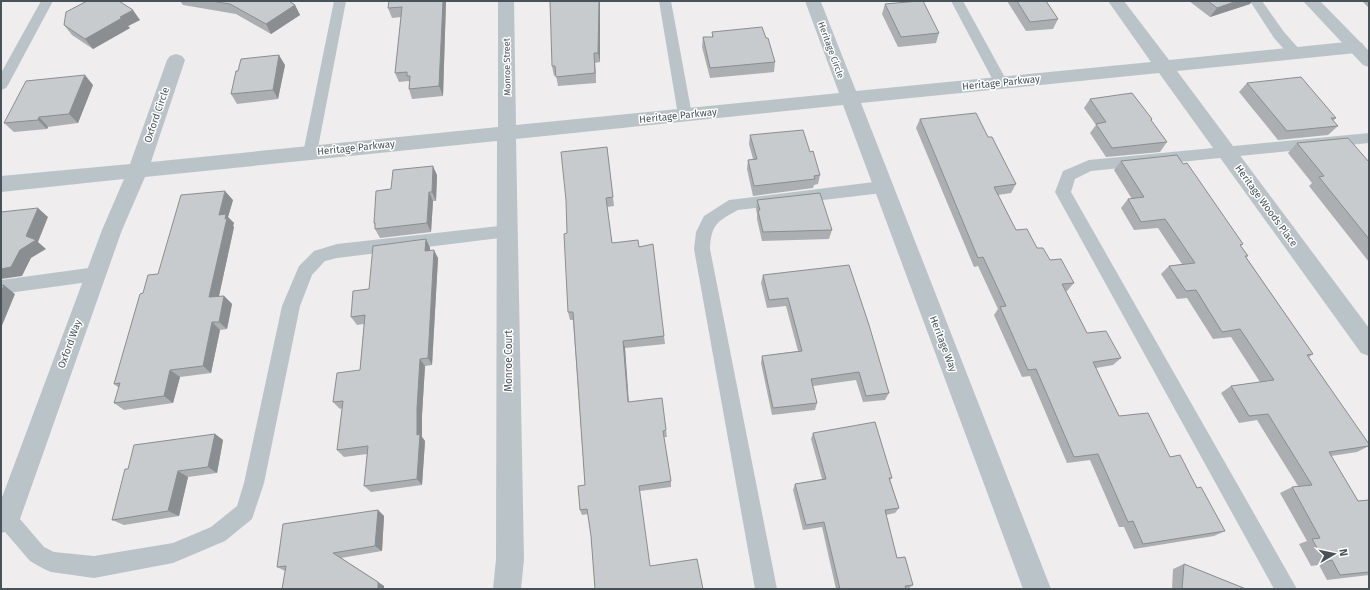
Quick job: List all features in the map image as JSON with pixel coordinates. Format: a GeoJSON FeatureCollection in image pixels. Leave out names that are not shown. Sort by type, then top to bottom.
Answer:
{"type":"FeatureCollection","features":[{"type":"Feature","properties":{"kind":"street","name":"Monroe Street"},"geometry":{"type":"LineString","coordinates":[[506,1],[508,133]]}},
{"type":"Feature","properties":{"kind":"street","name":"Heritage Woods Place"},"geometry":{"type":"LineString","coordinates":[[1116,1],[1369,346]]}},
{"type":"Feature","properties":{"kind":"street"},"geometry":{"type":"LineString","coordinates":[[1311,1],[1369,61]]}},
{"type":"Feature","properties":{"kind":"street","name":"Heritage Circle"},"geometry":{"type":"LineString","coordinates":[[813,2],[848,98]]}},
{"type":"Feature","properties":{"kind":"street","name":"Heritage Parkway"},"geometry":{"type":"LineString","coordinates":[[1,184],[1356,47]]}},
{"type":"Feature","properties":{"kind":"street","name":"Oxford Circle"},"geometry":{"type":"LineString","coordinates":[[138,170],[176,60]]}},
{"type":"Feature","properties":{"kind":"street","name":"Heritage Way"},"geometry":{"type":"LineString","coordinates":[[848,98],[1037,589]]}},
{"type":"Feature","properties":{"kind":"street","name":"Monroe Court"},"geometry":{"type":"LineString","coordinates":[[507,589],[510,559],[508,133]]}},
{"type":"Feature","properties":{"kind":"street","name":"Oxford Way"},"geometry":{"type":"LineString","coordinates":[[4,521],[112,230],[138,170]]}},
{"type":"Feature","properties":{"kind":"lane"},"geometry":{"type":"LineString","coordinates":[[1,85],[47,1]]}},
{"type":"Feature","properties":{"kind":"lane"},"geometry":{"type":"LineString","coordinates":[[310,153],[340,1]]}},
{"type":"Feature","properties":{"kind":"lane"},"geometry":{"type":"LineString","coordinates":[[665,1],[685,115]]}},
{"type":"Feature","properties":{"kind":"lane"},"geometry":{"type":"LineString","coordinates":[[957,1],[1001,83]]}},
{"type":"Feature","properties":{"kind":"lane"},"geometry":{"type":"LineString","coordinates":[[1256,1],[1278,35],[1294,53]]}},
{"type":"Feature","properties":{"kind":"lane"},"geometry":{"type":"LineString","coordinates":[[1286,589],[1063,192],[1068,175],[1089,166],[1226,151],[1369,138]]}},
{"type":"Feature","properties":{"kind":"lane"},"geometry":{"type":"LineString","coordinates":[[766,589],[702,249],[702,231],[714,216],[735,204],[882,187]]}},
{"type":"Feature","properties":{"kind":"lane"},"geometry":{"type":"LineString","coordinates":[[4,521],[37,554],[51,562],[94,567],[173,553],[218,534],[245,512],[254,483],[291,306],[304,271],[320,256],[338,251],[508,231]]}},
{"type":"Feature","properties":{"kind":"lane"},"geometry":{"type":"LineString","coordinates":[[1,287],[96,274]]}},
{"type":"Feature","properties":{"kind":"building"},"geometry":{"type":"Polygon","coordinates":[[[87,1],[119,1],[133,10],[85,39],[64,25],[66,12],[87,1]]]}},
{"type":"Feature","properties":{"kind":"building"},"geometry":{"type":"Polygon","coordinates":[[[211,1],[289,1],[295,5],[266,24],[230,4],[211,1]]]}},
{"type":"Feature","properties":{"kind":"building"},"geometry":{"type":"Polygon","coordinates":[[[389,1],[443,1],[439,86],[409,89],[410,76],[407,76],[407,72],[395,73],[402,7],[388,8],[389,1]]]}},
{"type":"Feature","properties":{"kind":"building"},"geometry":{"type":"Polygon","coordinates":[[[550,1],[599,1],[598,53],[594,53],[595,73],[556,77],[555,66],[552,66],[550,1]]]}},
{"type":"Feature","properties":{"kind":"building"},"geometry":{"type":"Polygon","coordinates":[[[923,1],[939,33],[901,37],[885,4],[923,1]]]}},
{"type":"Feature","properties":{"kind":"building"},"geometry":{"type":"Polygon","coordinates":[[[1017,1],[1046,1],[1058,19],[1030,22],[1017,1]]]}},
{"type":"Feature","properties":{"kind":"building"},"geometry":{"type":"Polygon","coordinates":[[[1208,1],[1237,1],[1217,8],[1208,1]]]}},
{"type":"Feature","properties":{"kind":"building"},"geometry":{"type":"Polygon","coordinates":[[[762,27],[766,38],[768,38],[775,62],[710,68],[703,37],[713,37],[712,32],[762,27]]]}},
{"type":"Feature","properties":{"kind":"building"},"geometry":{"type":"Polygon","coordinates":[[[279,55],[273,90],[231,94],[236,71],[238,71],[241,59],[279,55]]]}},
{"type":"Feature","properties":{"kind":"building"},"geometry":{"type":"Polygon","coordinates":[[[85,75],[69,114],[39,117],[38,120],[4,123],[26,81],[85,75]]]}},
{"type":"Feature","properties":{"kind":"building"},"geometry":{"type":"Polygon","coordinates":[[[1301,77],[1336,118],[1331,118],[1338,126],[1287,131],[1247,83],[1301,77]]]}},
{"type":"Feature","properties":{"kind":"building"},"geometry":{"type":"Polygon","coordinates":[[[1132,93],[1167,142],[1112,148],[1096,124],[1106,122],[1090,99],[1132,93]]]}},
{"type":"Feature","properties":{"kind":"building"},"geometry":{"type":"Polygon","coordinates":[[[976,113],[988,137],[992,137],[1016,184],[994,187],[1016,230],[1027,229],[1037,248],[1043,248],[1050,260],[1061,259],[1074,283],[1062,284],[1087,333],[1106,331],[1121,358],[1093,362],[1119,416],[1148,413],[1170,457],[1180,455],[1197,488],[1201,487],[1225,531],[1143,544],[1133,521],[1128,522],[1098,454],[1074,457],[1036,369],[1028,370],[1000,307],[1006,306],[983,257],[978,258],[920,119],[976,113]]]}},
{"type":"Feature","properties":{"kind":"building"},"geometry":{"type":"Polygon","coordinates":[[[803,130],[810,152],[813,151],[820,175],[814,176],[815,179],[754,186],[748,160],[757,159],[750,135],[803,130]]]}},
{"type":"Feature","properties":{"kind":"building"},"geometry":{"type":"Polygon","coordinates":[[[1348,138],[1369,162],[1369,239],[1319,177],[1324,176],[1297,143],[1348,138]]]}},
{"type":"Feature","properties":{"kind":"building"},"geometry":{"type":"Polygon","coordinates":[[[607,147],[613,197],[606,198],[612,243],[638,240],[639,247],[653,244],[664,336],[623,341],[628,402],[662,398],[666,430],[663,431],[671,481],[639,486],[650,566],[697,559],[703,589],[595,589],[591,536],[587,509],[580,510],[578,486],[585,485],[573,312],[568,312],[564,234],[567,233],[566,200],[561,152],[607,147]]]}},
{"type":"Feature","properties":{"kind":"building"},"geometry":{"type":"Polygon","coordinates":[[[1177,155],[1183,164],[1187,163],[1243,244],[1240,245],[1248,256],[1245,256],[1313,354],[1307,355],[1369,444],[1369,446],[1329,452],[1358,501],[1369,500],[1369,572],[1340,575],[1332,560],[1325,562],[1312,539],[1320,538],[1292,487],[1312,485],[1268,414],[1249,416],[1231,386],[1274,380],[1240,329],[1222,332],[1196,290],[1186,291],[1169,266],[1195,263],[1165,219],[1141,222],[1128,199],[1144,197],[1121,161],[1177,155]]]}},
{"type":"Feature","properties":{"kind":"building"},"geometry":{"type":"Polygon","coordinates":[[[433,166],[432,192],[429,192],[427,223],[375,229],[376,191],[391,189],[393,170],[433,166]]]}},
{"type":"Feature","properties":{"kind":"building"},"geometry":{"type":"Polygon","coordinates":[[[225,191],[219,215],[226,214],[225,219],[227,218],[209,297],[224,296],[219,322],[212,322],[203,366],[170,370],[164,396],[114,403],[120,383],[114,384],[140,294],[143,293],[148,275],[158,274],[181,195],[225,191]]]}},
{"type":"Feature","properties":{"kind":"building"},"geometry":{"type":"Polygon","coordinates":[[[820,193],[832,230],[763,232],[757,200],[820,193]]]}},
{"type":"Feature","properties":{"kind":"building"},"geometry":{"type":"Polygon","coordinates":[[[38,208],[26,236],[36,240],[20,250],[11,267],[1,269],[1,212],[38,208]]]}},
{"type":"Feature","properties":{"kind":"building"},"geometry":{"type":"Polygon","coordinates":[[[426,239],[425,251],[434,250],[428,358],[420,359],[417,435],[420,434],[417,479],[364,486],[368,446],[337,450],[343,401],[333,402],[337,373],[360,370],[365,315],[351,317],[353,291],[369,289],[373,246],[426,239]]]}},
{"type":"Feature","properties":{"kind":"building"},"geometry":{"type":"Polygon","coordinates":[[[849,265],[889,393],[866,396],[859,372],[811,379],[817,403],[773,408],[762,356],[802,351],[788,298],[769,300],[763,275],[849,265]]]}},
{"type":"Feature","properties":{"kind":"building"},"geometry":{"type":"Polygon","coordinates":[[[875,422],[892,478],[889,478],[899,508],[885,510],[897,558],[905,557],[913,585],[905,586],[906,589],[840,589],[824,522],[806,525],[795,484],[826,479],[813,433],[875,422]]]}},
{"type":"Feature","properties":{"kind":"building"},"geometry":{"type":"Polygon","coordinates":[[[215,434],[208,467],[178,471],[168,511],[112,520],[125,469],[128,469],[134,445],[215,434]]]}},
{"type":"Feature","properties":{"kind":"building"},"geometry":{"type":"Polygon","coordinates":[[[378,510],[375,546],[333,553],[378,582],[378,589],[282,589],[286,566],[277,567],[283,524],[378,510]]]}},
{"type":"Feature","properties":{"kind":"building"},"geometry":{"type":"Polygon","coordinates":[[[1184,564],[1246,589],[1182,589],[1184,564]]]}}]}
